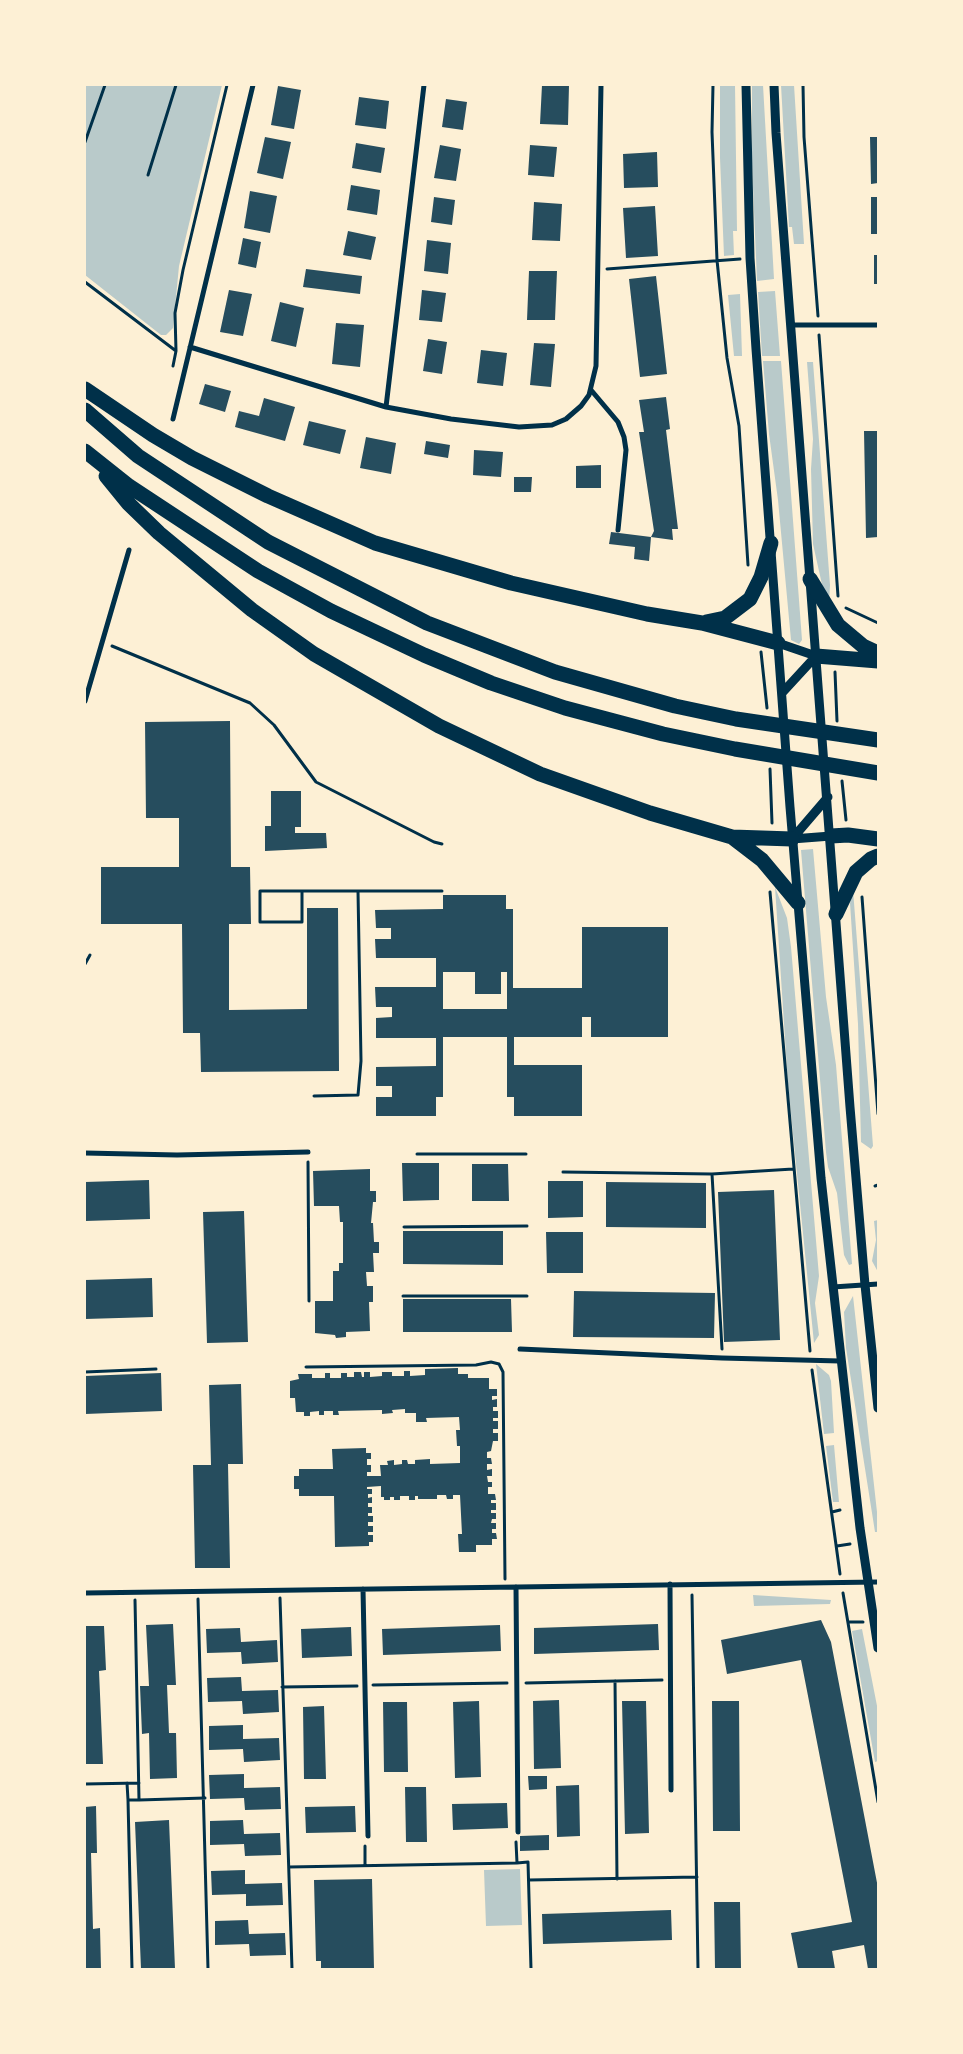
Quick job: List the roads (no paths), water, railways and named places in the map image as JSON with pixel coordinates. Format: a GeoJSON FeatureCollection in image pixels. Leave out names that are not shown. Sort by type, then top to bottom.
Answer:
{"type":"FeatureCollection","features":[{"type":"Feature","properties":{"kind":"highway"},"geometry":{"type":"LineString","coordinates":[[85,389],[153,436],[192,458],[268,496],[375,542],[441,564],[577,599],[702,623],[778,643]]}},
{"type":"Feature","properties":{"kind":"highway"},"geometry":{"type":"LineString","coordinates":[[85,410],[138,456],[268,542],[427,623],[555,672],[674,706],[736,719],[878,740]]}},
{"type":"Feature","properties":{"kind":"highway"},"geometry":{"type":"LineString","coordinates":[[89,455],[129,486],[258,571],[331,611],[424,655],[490,683],[565,708],[662,734],[735,749],[877,773]]}},
{"type":"Feature","properties":{"kind":"highway"},"geometry":{"type":"LineString","coordinates":[[89,455],[128,503],[196,566],[252,610],[314,654],[438,726],[540,774],[650,813],[732,837],[792,839]]}},
{"type":"Feature","properties":{"kind":"highway"},"geometry":{"type":"LineString","coordinates":[[702,623],[725,618],[750,599],[761,577],[771,543]]}},
{"type":"Feature","properties":{"kind":"highway"},"geometry":{"type":"LineString","coordinates":[[810,579],[838,625],[863,646],[878,653]]}},
{"type":"Feature","properties":{"kind":"highway"},"geometry":{"type":"LineString","coordinates":[[816,656],[878,661]]}},
{"type":"Feature","properties":{"kind":"highway"},"geometry":{"type":"LineString","coordinates":[[831,836],[848,835],[878,839]]}},
{"type":"Feature","properties":{"kind":"highway"},"geometry":{"type":"LineString","coordinates":[[732,837],[770,869],[798,903]]}},
{"type":"Feature","properties":{"kind":"highway"},"geometry":{"type":"LineString","coordinates":[[836,914],[856,872],[871,859],[878,856]]}},
{"type":"Feature","properties":{"kind":"street"},"geometry":{"type":"LineString","coordinates":[[173,419],[253,85]]}},
{"type":"Feature","properties":{"kind":"street"},"geometry":{"type":"LineString","coordinates":[[386,407],[424,85]]}},
{"type":"Feature","properties":{"kind":"street"},"geometry":{"type":"LineString","coordinates":[[190,347],[386,407],[451,419],[534,427],[552,425],[566,418],[581,406],[591,390],[596,366],[600,85]]}},
{"type":"Feature","properties":{"kind":"street"},"geometry":{"type":"LineString","coordinates":[[746,85],[750,258],[792,839],[821,1178],[840,1361],[867,1581],[878,1648]]}},
{"type":"Feature","properties":{"kind":"street"},"geometry":{"type":"LineString","coordinates":[[774,85],[790,325],[865,1285],[878,1408]]}},
{"type":"Feature","properties":{"kind":"street"},"geometry":{"type":"LineString","coordinates":[[790,325],[878,325]]}},
{"type":"Feature","properties":{"kind":"street"},"geometry":{"type":"LineString","coordinates":[[591,390],[618,422],[624,437],[626,450],[618,530]]}},
{"type":"Feature","properties":{"kind":"street"},"geometry":{"type":"LineString","coordinates":[[85,701],[129,550]]}},
{"type":"Feature","properties":{"kind":"street"},"geometry":{"type":"LineString","coordinates":[[778,643],[816,656]]}},
{"type":"Feature","properties":{"kind":"street"},"geometry":{"type":"LineString","coordinates":[[782,693],[816,656]]}},
{"type":"Feature","properties":{"kind":"street"},"geometry":{"type":"LineString","coordinates":[[792,839],[828,797]]}},
{"type":"Feature","properties":{"kind":"street"},"geometry":{"type":"LineString","coordinates":[[792,839],[831,836]]}},
{"type":"Feature","properties":{"kind":"street"},"geometry":{"type":"LineString","coordinates":[[85,1153],[177,1155],[308,1152]]}},
{"type":"Feature","properties":{"kind":"street"},"geometry":{"type":"LineString","coordinates":[[833,1287],[878,1284]]}},
{"type":"Feature","properties":{"kind":"street"},"geometry":{"type":"LineString","coordinates":[[520,1349],[840,1361]]}},
{"type":"Feature","properties":{"kind":"street"},"geometry":{"type":"LineString","coordinates":[[85,1593],[878,1582]]}},
{"type":"Feature","properties":{"kind":"street"},"geometry":{"type":"LineString","coordinates":[[670,1584],[671,1790]]}},
{"type":"Feature","properties":{"kind":"street"},"geometry":{"type":"LineString","coordinates":[[516,1587],[518,1832]]}},
{"type":"Feature","properties":{"kind":"street"},"geometry":{"type":"LineString","coordinates":[[363,1589],[368,1836]]}}]}
